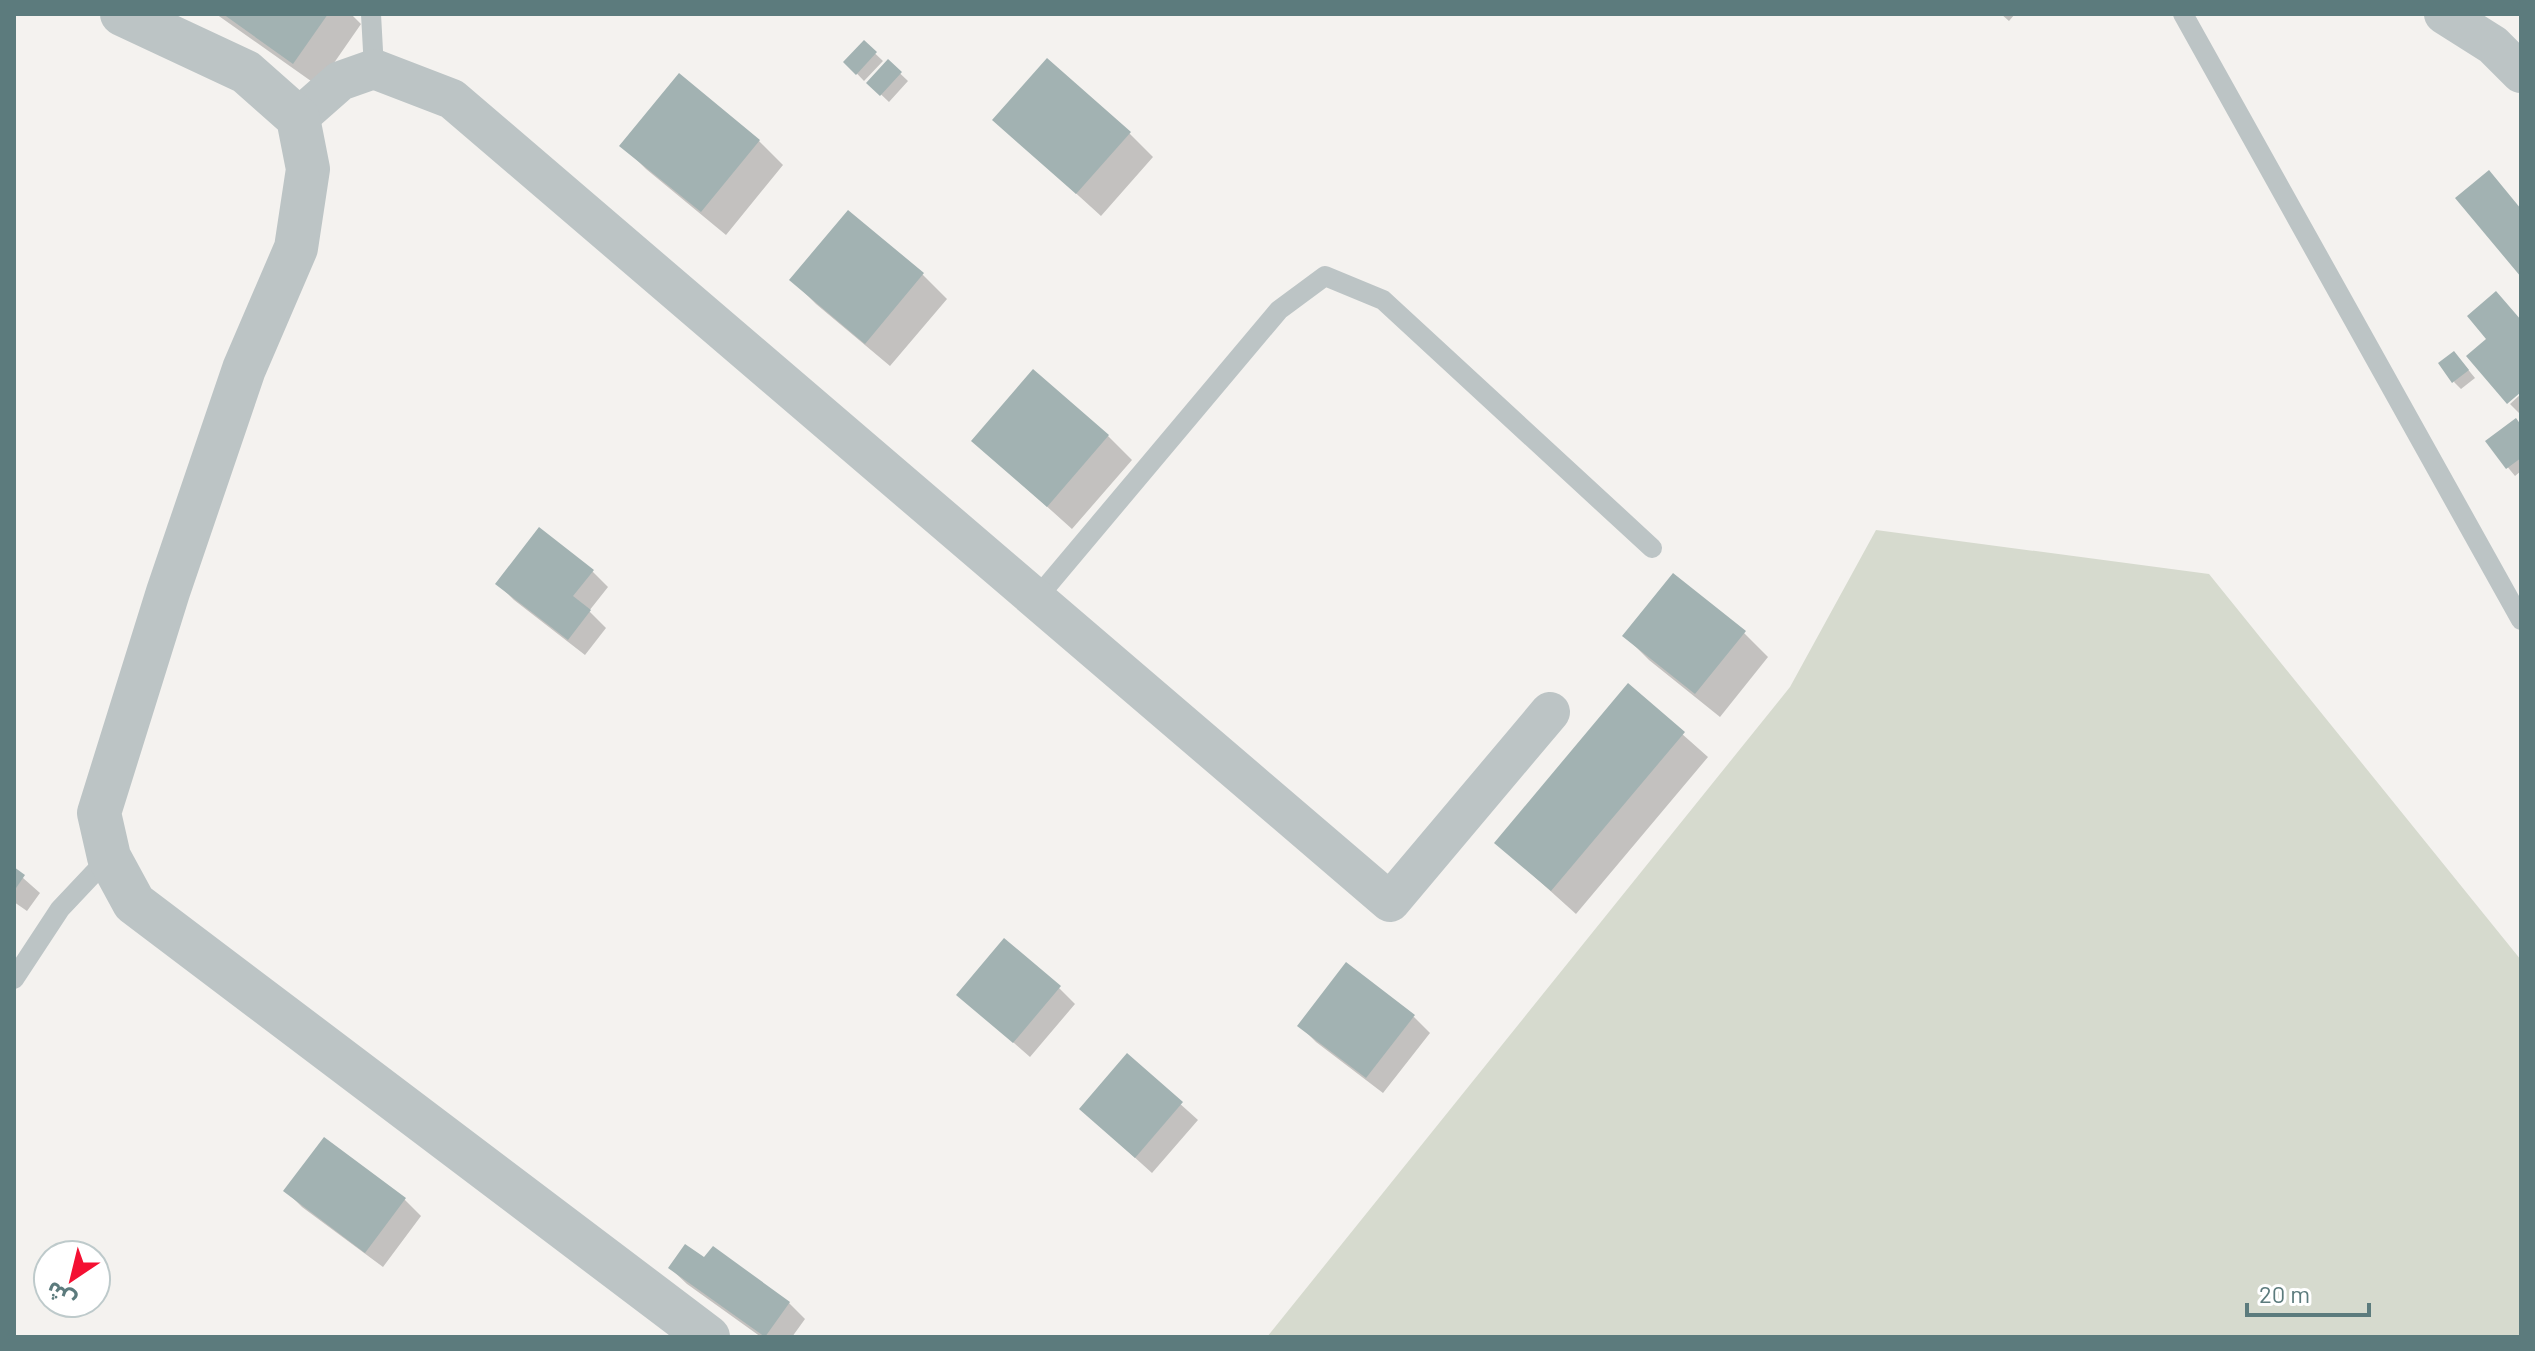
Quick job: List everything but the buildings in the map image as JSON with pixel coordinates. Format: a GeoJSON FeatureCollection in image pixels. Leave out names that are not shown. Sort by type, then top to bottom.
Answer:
{"type":"FeatureCollection","features":[{"type":"Feature","properties":{"kind":"street"},"geometry":{"type":"LineString","coordinates":[[122,14],[246,72],[298,118],[308,169],[296,248],[244,369],[168,592],[99,813],[109,857],[134,903],[708,1337]]}},
{"type":"Feature","properties":{"kind":"street"},"geometry":{"type":"LineString","coordinates":[[2444,14],[2493,45],[2521,73]]}},
{"type":"Feature","properties":{"kind":"street"},"geometry":{"type":"LineString","coordinates":[[298,118],[340,81],[374,69],[452,99],[1390,902],[1550,712]]}},
{"type":"Feature","properties":{"kind":"lane"},"geometry":{"type":"LineString","coordinates":[[371,14],[374,69]]}},
{"type":"Feature","properties":{"kind":"lane"},"geometry":{"type":"LineString","coordinates":[[2183,14],[2521,620]]}},
{"type":"Feature","properties":{"kind":"lane"},"geometry":{"type":"LineString","coordinates":[[1036,599],[1279,310],[1325,276],[1383,300],[1652,548]]}},
{"type":"Feature","properties":{"kind":"lane"},"geometry":{"type":"LineString","coordinates":[[14,979],[60,909],[109,857]]}},
{"type":"Feature","properties":{"kind":"shaded area"},"geometry":{"type":"Polygon","coordinates":[[[1876,530],[2209,574],[2521,960],[2521,1337],[1267,1337],[1790,687],[1876,530]]]}}]}
